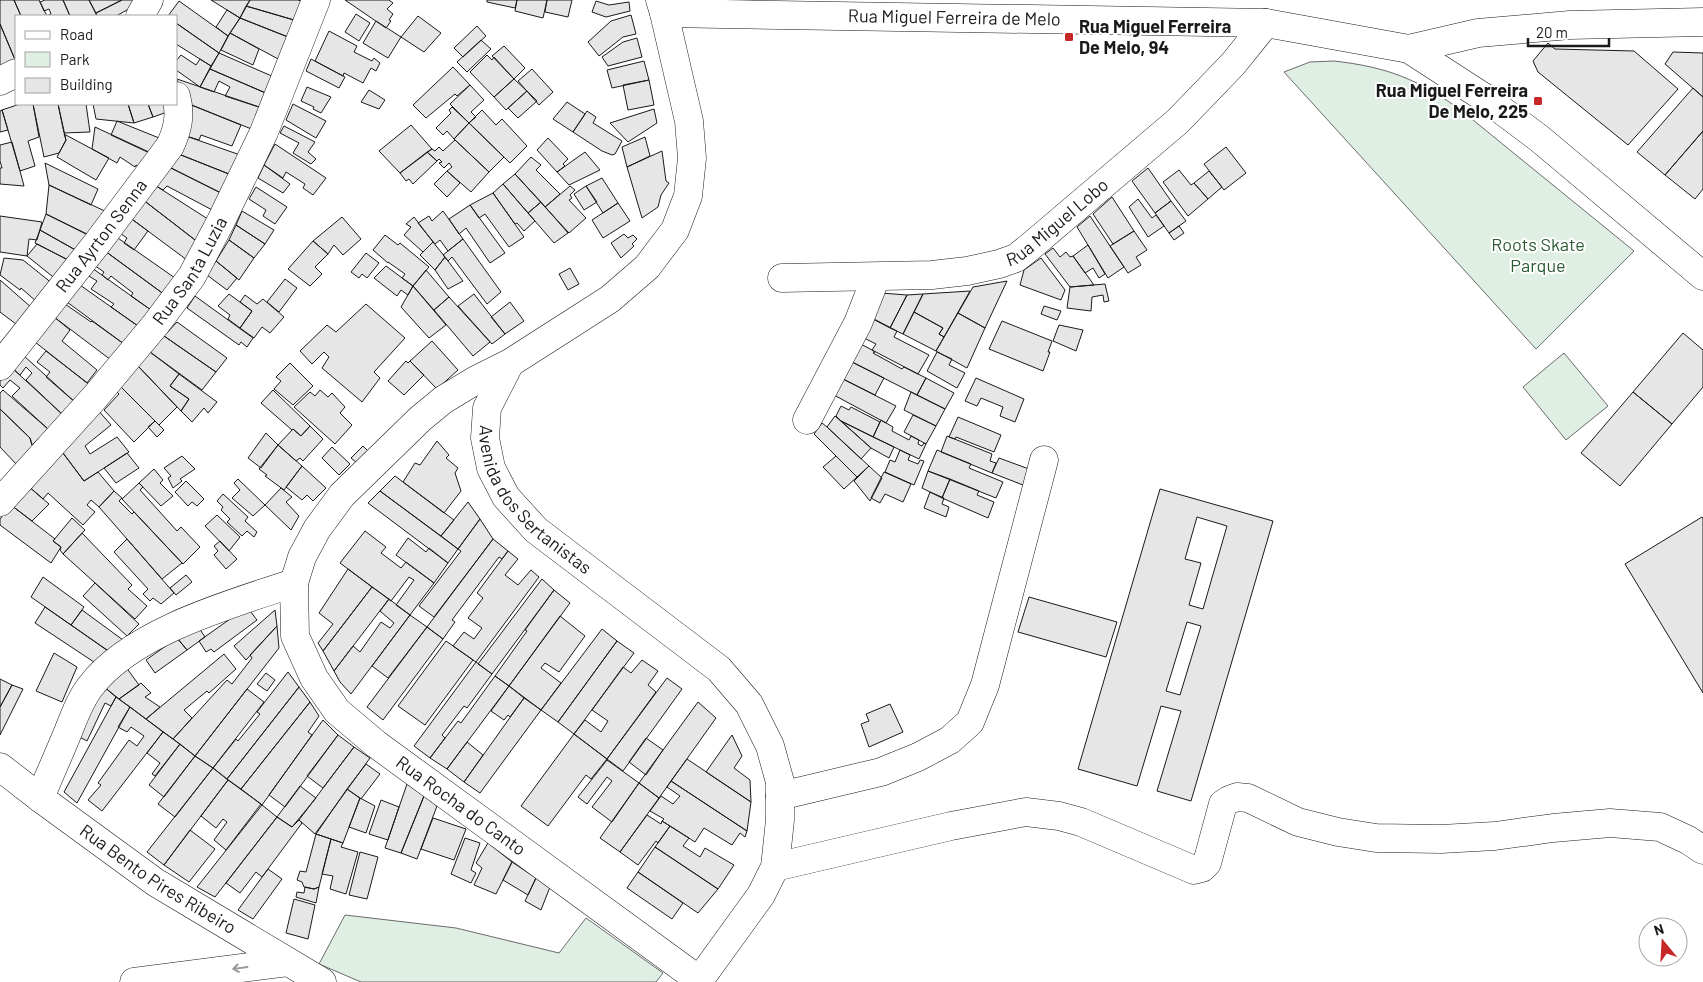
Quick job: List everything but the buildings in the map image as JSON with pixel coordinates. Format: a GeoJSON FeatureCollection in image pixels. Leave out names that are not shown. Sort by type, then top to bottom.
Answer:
{"type":"FeatureCollection","features":[{"type":"Feature","properties":{"kind":"street"},"geometry":{"type":"LineString","coordinates":[[142,15],[149,0]]}},
{"type":"Feature","properties":{"kind":"street","name":"Rua Santa Luzia"},"geometry":{"type":"LineString","coordinates":[[0,502],[95,397],[156,324],[192,276],[264,132],[316,0]]}},
{"type":"Feature","properties":{"kind":"street"},"geometry":{"type":"LineString","coordinates":[[510,363],[610,299],[647,267],[675,230],[688,196],[692,158],[689,121],[662,6]]}},
{"type":"Feature","properties":{"kind":"street","name":"Rua Miguel Ferreira de Melo"},"geometry":{"type":"LineString","coordinates":[[662,6],[1266,23],[1408,49],[1488,100],[1540,139],[1703,276]]}},
{"type":"Feature","properties":{"kind":"street"},"geometry":{"type":"LineString","coordinates":[[1408,49],[1478,33],[1570,25],[1703,22]]}},
{"type":"Feature","properties":{"kind":"street","name":"Rua Miguel Lobo"},"geometry":{"type":"LineString","coordinates":[[782,278],[932,275],[967,271],[1016,258],[1178,121],[1233,64],[1266,23]]}},
{"type":"Feature","properties":{"kind":"street"},"geometry":{"type":"LineString","coordinates":[[0,81],[15,74]]}},
{"type":"Feature","properties":{"kind":"street","name":"Rua Ayrton Senna"},"geometry":{"type":"LineString","coordinates":[[0,366],[98,242],[170,146],[179,119],[178,103]]}},
{"type":"Feature","properties":{"kind":"street"},"geometry":{"type":"LineString","coordinates":[[807,420],[858,323],[876,277]]}},
{"type":"Feature","properties":{"kind":"street","name":"Rua Rocha do Canto"},"geometry":{"type":"LineString","coordinates":[[510,363],[476,380],[443,400],[420,419],[342,495],[317,529],[302,557],[294,583],[296,636],[314,678],[337,711],[376,744],[698,981]]}},
{"type":"Feature","properties":{"kind":"street","name":"Avenida dos Sertanistas"},"geometry":{"type":"LineString","coordinates":[[510,363],[487,408],[485,438],[491,468],[506,497],[536,530],[719,669],[749,704],[770,746],[780,782],[780,820],[774,867],[761,895],[698,981]]}},
{"type":"Feature","properties":{"kind":"street"},"geometry":{"type":"LineString","coordinates":[[780,796],[881,772],[911,760],[950,740],[970,722],[985,685],[1044,460]]}},
{"type":"Feature","properties":{"kind":"street"},"geometry":{"type":"LineString","coordinates":[[40,798],[79,707],[89,688],[102,673],[119,659],[149,640],[185,622],[294,583]]}},
{"type":"Feature","properties":{"kind":"street","name":"Rua Bento Pires Ribeiro"},"geometry":{"type":"LineString","coordinates":[[0,767],[155,882],[306,976]]}},
{"type":"Feature","properties":{"kind":"street"},"geometry":{"type":"LineString","coordinates":[[774,867],[951,826],[1026,812],[1059,816],[1081,822],[1194,870],[1202,868],[1207,863],[1223,804],[1237,797],[1248,798],[1298,822],[1338,832],[1376,838],[1441,839],[1486,836],[1610,822],[1660,827],[1688,840],[1703,850]]}},
{"type":"Feature","properties":{"kind":"street"},"geometry":{"type":"LineString","coordinates":[[134,982],[306,976]]}},
{"type":"Feature","properties":{"kind":"green space","name":"Roots Skate Parque"},"geometry":{"type":"Polygon","coordinates":[[[1334,61],[1370,67],[1401,76],[1446,100],[1634,251],[1536,349],[1284,72],[1310,62],[1334,61]]]}},
{"type":"Feature","properties":{"kind":"green space"},"geometry":{"type":"Polygon","coordinates":[[[1564,353],[1608,406],[1566,440],[1523,387],[1564,353]]]}},
{"type":"Feature","properties":{"kind":"green space"},"geometry":{"type":"Polygon","coordinates":[[[345,915],[456,928],[559,953],[586,918],[663,973],[656,982],[361,982],[319,964],[345,915]]]}},
{"type":"Feature","properties":{"kind":"place","name":"Rua Miguel Ferreira De Melo, 94"},"geometry":{"type":"Point","coordinates":[1069,37]}},
{"type":"Feature","properties":{"kind":"place","name":"Rua Miguel Ferreira De Melo, 225"},"geometry":{"type":"Point","coordinates":[1538,101]}}]}
